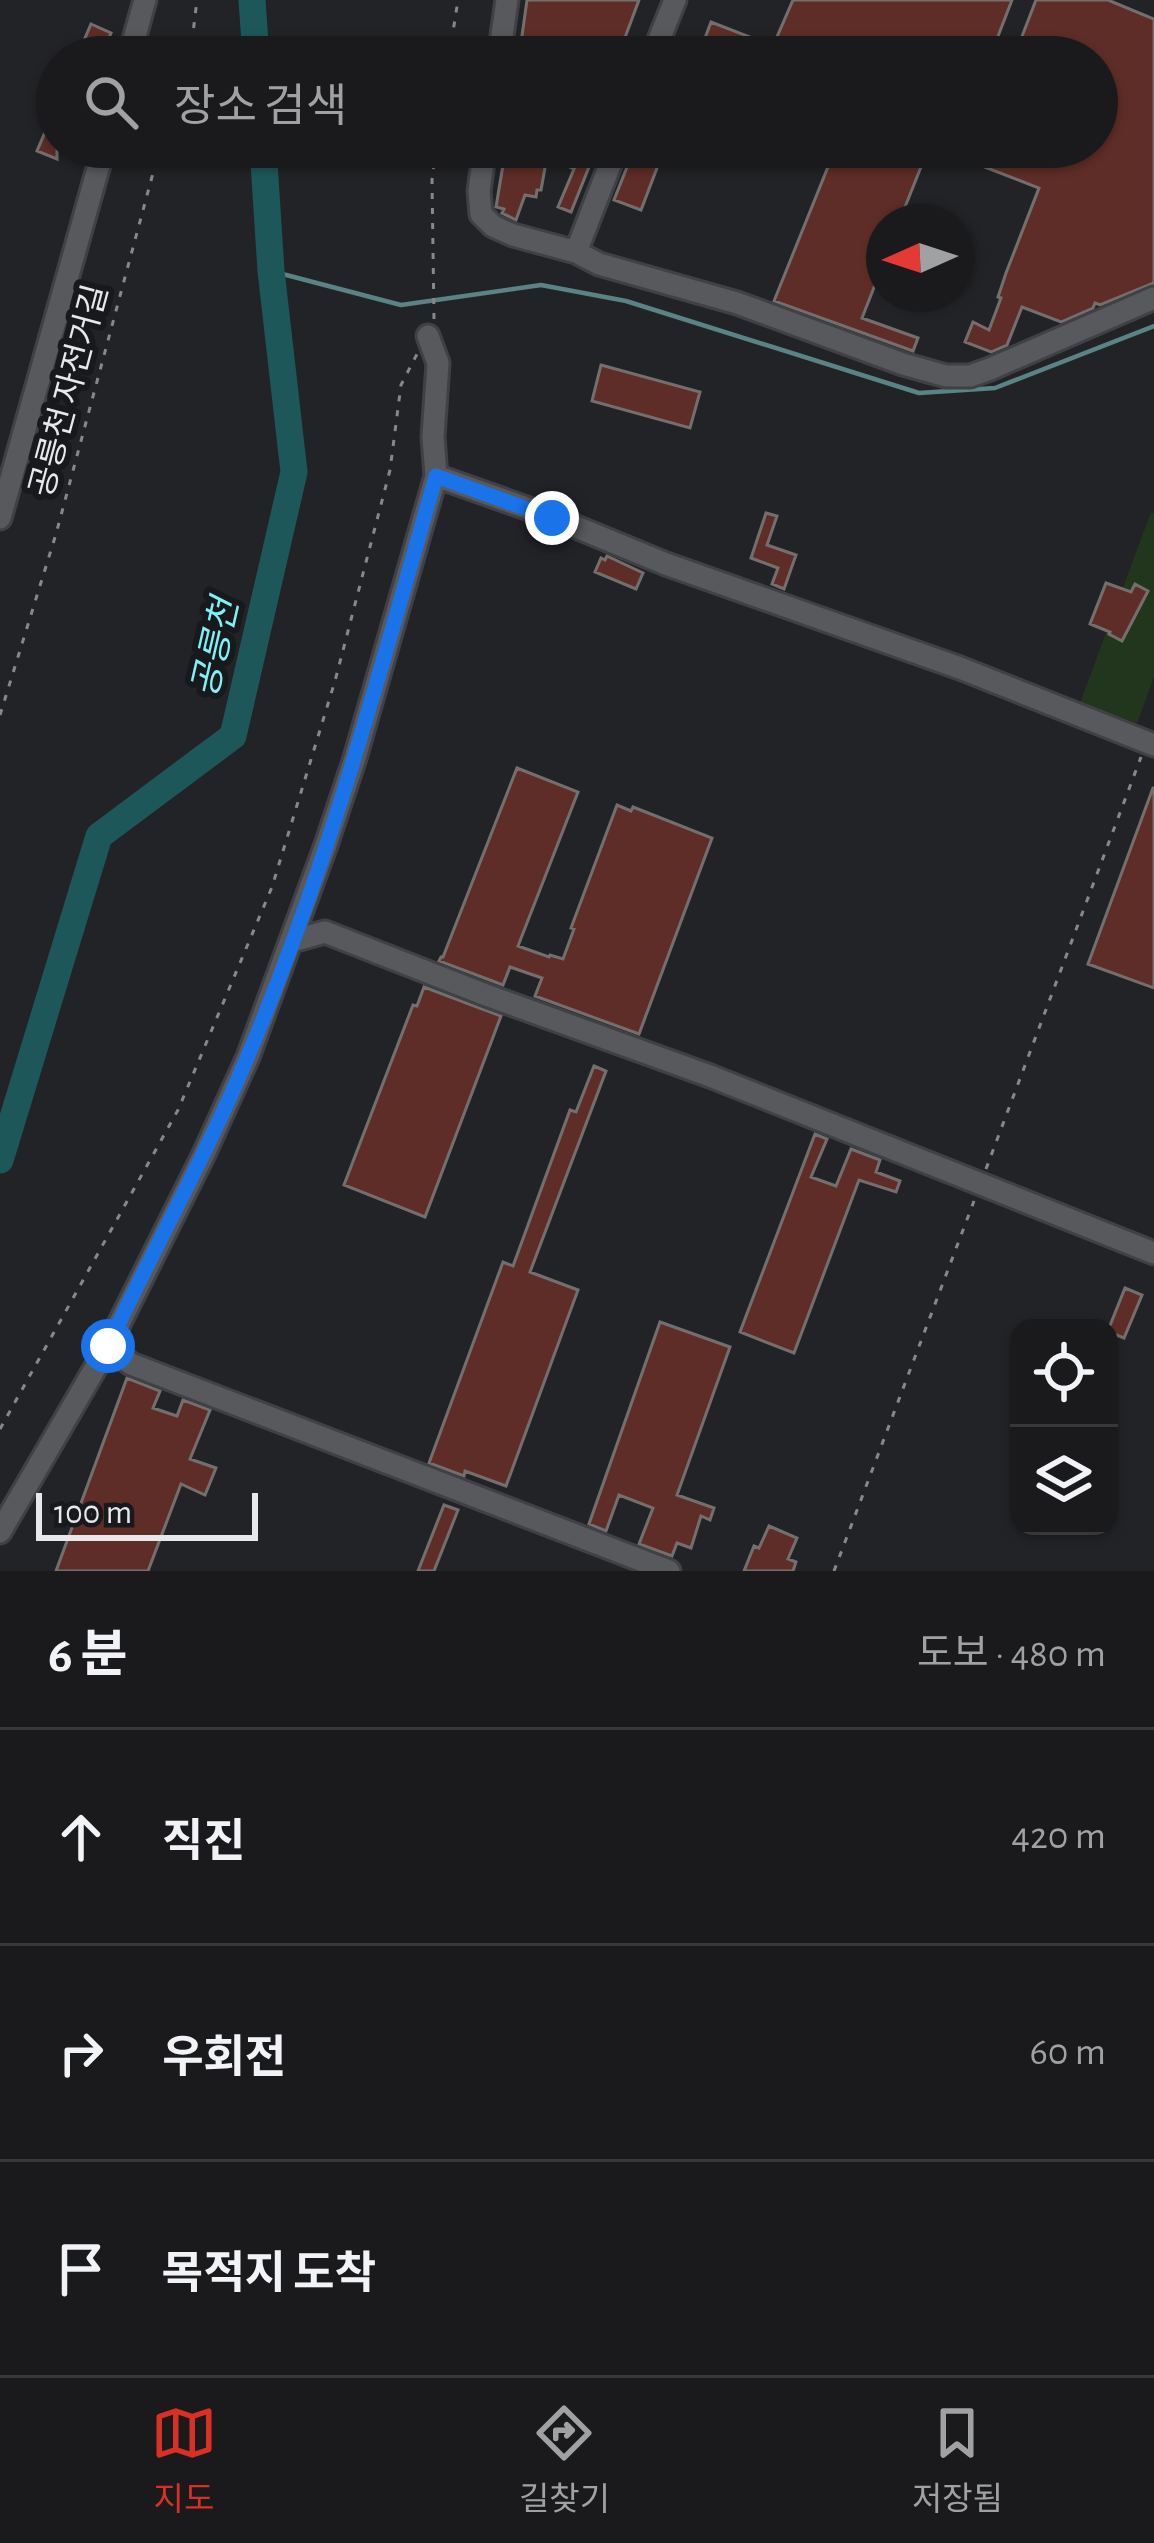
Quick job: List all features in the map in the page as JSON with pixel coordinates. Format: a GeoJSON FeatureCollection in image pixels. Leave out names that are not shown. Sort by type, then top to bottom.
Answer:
{"type":"FeatureCollection","features":[{"type":"Feature","properties":{"kind":"street"},"geometry":{"type":"LineString","coordinates":[[135,36],[145,0]]}},
{"type":"Feature","properties":{"kind":"street"},"geometry":{"type":"LineString","coordinates":[[502,36],[507,0]]}},
{"type":"Feature","properties":{"kind":"street"},"geometry":{"type":"LineString","coordinates":[[660,36],[675,0]]}},
{"type":"Feature","properties":{"kind":"street"},"geometry":{"type":"LineString","coordinates":[[0,518],[98,168]]}},
{"type":"Feature","properties":{"kind":"street"},"geometry":{"type":"LineString","coordinates":[[482,168],[481,214],[513,235],[737,303],[946,376],[970,376],[990,369],[1154,298]]}},
{"type":"Feature","properties":{"kind":"street"},"geometry":{"type":"LineString","coordinates":[[576,252],[609,168]]}},
{"type":"Feature","properties":{"kind":"street"},"geometry":{"type":"LineString","coordinates":[[0,1532],[108,1346],[213,1135],[292,940],[355,758],[436,476],[433,436],[438,363],[428,336]]}},
{"type":"Feature","properties":{"kind":"street"},"geometry":{"type":"LineString","coordinates":[[436,476],[960,668],[1150,743]]}},
{"type":"Feature","properties":{"kind":"street"},"geometry":{"type":"LineString","coordinates":[[292,940],[325,932],[710,1076],[1154,1253]]}},
{"type":"Feature","properties":{"kind":"street"},"geometry":{"type":"LineString","coordinates":[[108,1346],[131,1364],[669,1571]]}},
{"type":"Feature","properties":{"kind":"path"},"geometry":{"type":"LineString","coordinates":[[192,36],[196,0]]}},
{"type":"Feature","properties":{"kind":"path"},"geometry":{"type":"LineString","coordinates":[[452,36],[458,0]]}},
{"type":"Feature","properties":{"kind":"path","name":"공릉천 자전거길"},"geometry":{"type":"LineString","coordinates":[[0,716],[56,534],[154,168]]}},
{"type":"Feature","properties":{"kind":"path"},"geometry":{"type":"LineString","coordinates":[[0,1429],[178,1110],[272,887],[390,470],[401,385],[434,320],[433,168]]}},
{"type":"Feature","properties":{"kind":"path"},"geometry":{"type":"LineString","coordinates":[[834,1571],[1150,743]]}},
{"type":"Feature","properties":{"kind":"green space"},"geometry":{"type":"Polygon","coordinates":[[[1151,512],[1154,677],[1137,723],[1080,703],[1151,512]]]}},
{"type":"Feature","properties":{"kind":"building"},"geometry":{"type":"Polygon","coordinates":[[[527,0],[639,0],[626,36],[522,36],[527,0]]]}},
{"type":"Feature","properties":{"kind":"building"},"geometry":{"type":"Polygon","coordinates":[[[793,0],[1012,0],[998,36],[777,36],[793,0]]]}},
{"type":"Feature","properties":{"kind":"building"},"geometry":{"type":"Polygon","coordinates":[[[1036,0],[1108,0],[1154,19],[1154,283],[1095,303],[1061,322],[1022,307],[1007,345],[991,352],[965,342],[973,322],[989,330],[1039,188],[987,168],[1118,168],[1118,36],[1022,36],[1036,0]]]}},
{"type":"Feature","properties":{"kind":"building"},"geometry":{"type":"Polygon","coordinates":[[[711,22],[747,36],[706,36],[711,22]]]}},
{"type":"Feature","properties":{"kind":"building"},"geometry":{"type":"Polygon","coordinates":[[[91,24],[111,33],[110,36],[86,36],[91,24]]]}},
{"type":"Feature","properties":{"kind":"building"},"geometry":{"type":"Polygon","coordinates":[[[502,168],[545,168],[541,190],[536,197],[525,195],[516,220],[496,207],[502,168]]]}},
{"type":"Feature","properties":{"kind":"building"},"geometry":{"type":"Polygon","coordinates":[[[589,168],[571,212],[558,207],[574,169],[589,168]]]}},
{"type":"Feature","properties":{"kind":"building"},"geometry":{"type":"Polygon","coordinates":[[[627,168],[657,168],[641,210],[614,200],[627,168]]]}},
{"type":"Feature","properties":{"kind":"building"},"geometry":{"type":"Polygon","coordinates":[[[828,168],[921,168],[906,204],[866,204],[866,308],[862,318],[918,338],[913,351],[774,301],[828,168]]]}},
{"type":"Feature","properties":{"kind":"building"},"geometry":{"type":"Polygon","coordinates":[[[601,365],[700,392],[690,428],[592,401],[601,365]]]}},
{"type":"Feature","properties":{"kind":"building"},"geometry":{"type":"Polygon","coordinates":[[[766,513],[777,516],[767,545],[796,555],[784,589],[772,584],[778,568],[751,558],[766,513]]]}},
{"type":"Feature","properties":{"kind":"building"},"geometry":{"type":"Polygon","coordinates":[[[607,556],[643,573],[636,589],[595,572],[607,556]]]}},
{"type":"Feature","properties":{"kind":"building"},"geometry":{"type":"Polygon","coordinates":[[[1106,583],[1131,592],[1135,584],[1148,591],[1122,641],[1090,624],[1106,583]]]}},
{"type":"Feature","properties":{"kind":"building"},"geometry":{"type":"Polygon","coordinates":[[[517,768],[578,792],[518,946],[563,959],[617,805],[712,838],[639,1034],[535,996],[542,978],[510,967],[503,985],[439,961],[517,768]]]}},
{"type":"Feature","properties":{"kind":"building"},"geometry":{"type":"Polygon","coordinates":[[[1154,788],[1154,988],[1088,964],[1154,788]]]}},
{"type":"Feature","properties":{"kind":"building"},"geometry":{"type":"Polygon","coordinates":[[[424,987],[501,1016],[425,1217],[344,1185],[424,987]]]}},
{"type":"Feature","properties":{"kind":"building"},"geometry":{"type":"Polygon","coordinates":[[[594,1066],[606,1071],[530,1272],[578,1290],[506,1486],[465,1471],[464,1476],[429,1463],[503,1262],[513,1266],[570,1110],[576,1112],[594,1066]]]}},
{"type":"Feature","properties":{"kind":"building"},"geometry":{"type":"Polygon","coordinates":[[[815,1134],[827,1139],[811,1177],[836,1186],[851,1149],[880,1160],[876,1172],[900,1181],[896,1192],[859,1180],[794,1353],[740,1332],[815,1134]]]}},
{"type":"Feature","properties":{"kind":"building"},"geometry":{"type":"Polygon","coordinates":[[[1125,1288],[1142,1295],[1124,1338],[1118,1336],[1118,1319],[1113,1319],[1125,1288]]]}},
{"type":"Feature","properties":{"kind":"building"},"geometry":{"type":"Polygon","coordinates":[[[660,1322],[730,1347],[677,1495],[714,1508],[710,1520],[701,1516],[691,1548],[677,1543],[672,1556],[639,1544],[653,1508],[619,1495],[606,1531],[589,1524],[660,1322]]]}},
{"type":"Feature","properties":{"kind":"building"},"geometry":{"type":"Polygon","coordinates":[[[127,1378],[160,1391],[153,1408],[177,1416],[183,1400],[210,1410],[190,1459],[216,1468],[205,1495],[181,1484],[148,1571],[56,1571],[127,1378]]]}},
{"type":"Feature","properties":{"kind":"building"},"geometry":{"type":"Polygon","coordinates":[[[444,1505],[458,1510],[434,1571],[418,1571],[444,1505]]]}},
{"type":"Feature","properties":{"kind":"building"},"geometry":{"type":"Polygon","coordinates":[[[769,1526],[797,1538],[788,1559],[796,1562],[793,1571],[744,1571],[754,1546],[759,1548],[769,1526]]]}},
{"type":"Feature","properties":{"kind":"waterway","name":"공릉천"},"geometry":{"type":"LineString","coordinates":[[252,0],[255,36]]}},
{"type":"Feature","properties":{"kind":"waterway","name":"공릉천"},"geometry":{"type":"LineString","coordinates":[[0,1160],[99,836],[233,736],[294,472],[264,168]]}},
{"type":"Feature","properties":{"kind":"waterway"},"geometry":{"type":"LineString","coordinates":[[271,271],[401,305],[541,285],[626,301],[919,393],[995,388],[1154,326]]}},
{"type":"Feature","properties":{"kind":"route"},"geometry":{"type":"LineString","coordinates":[[108,1346],[248,1057],[355,758],[436,476],[552,518]]}}]}
